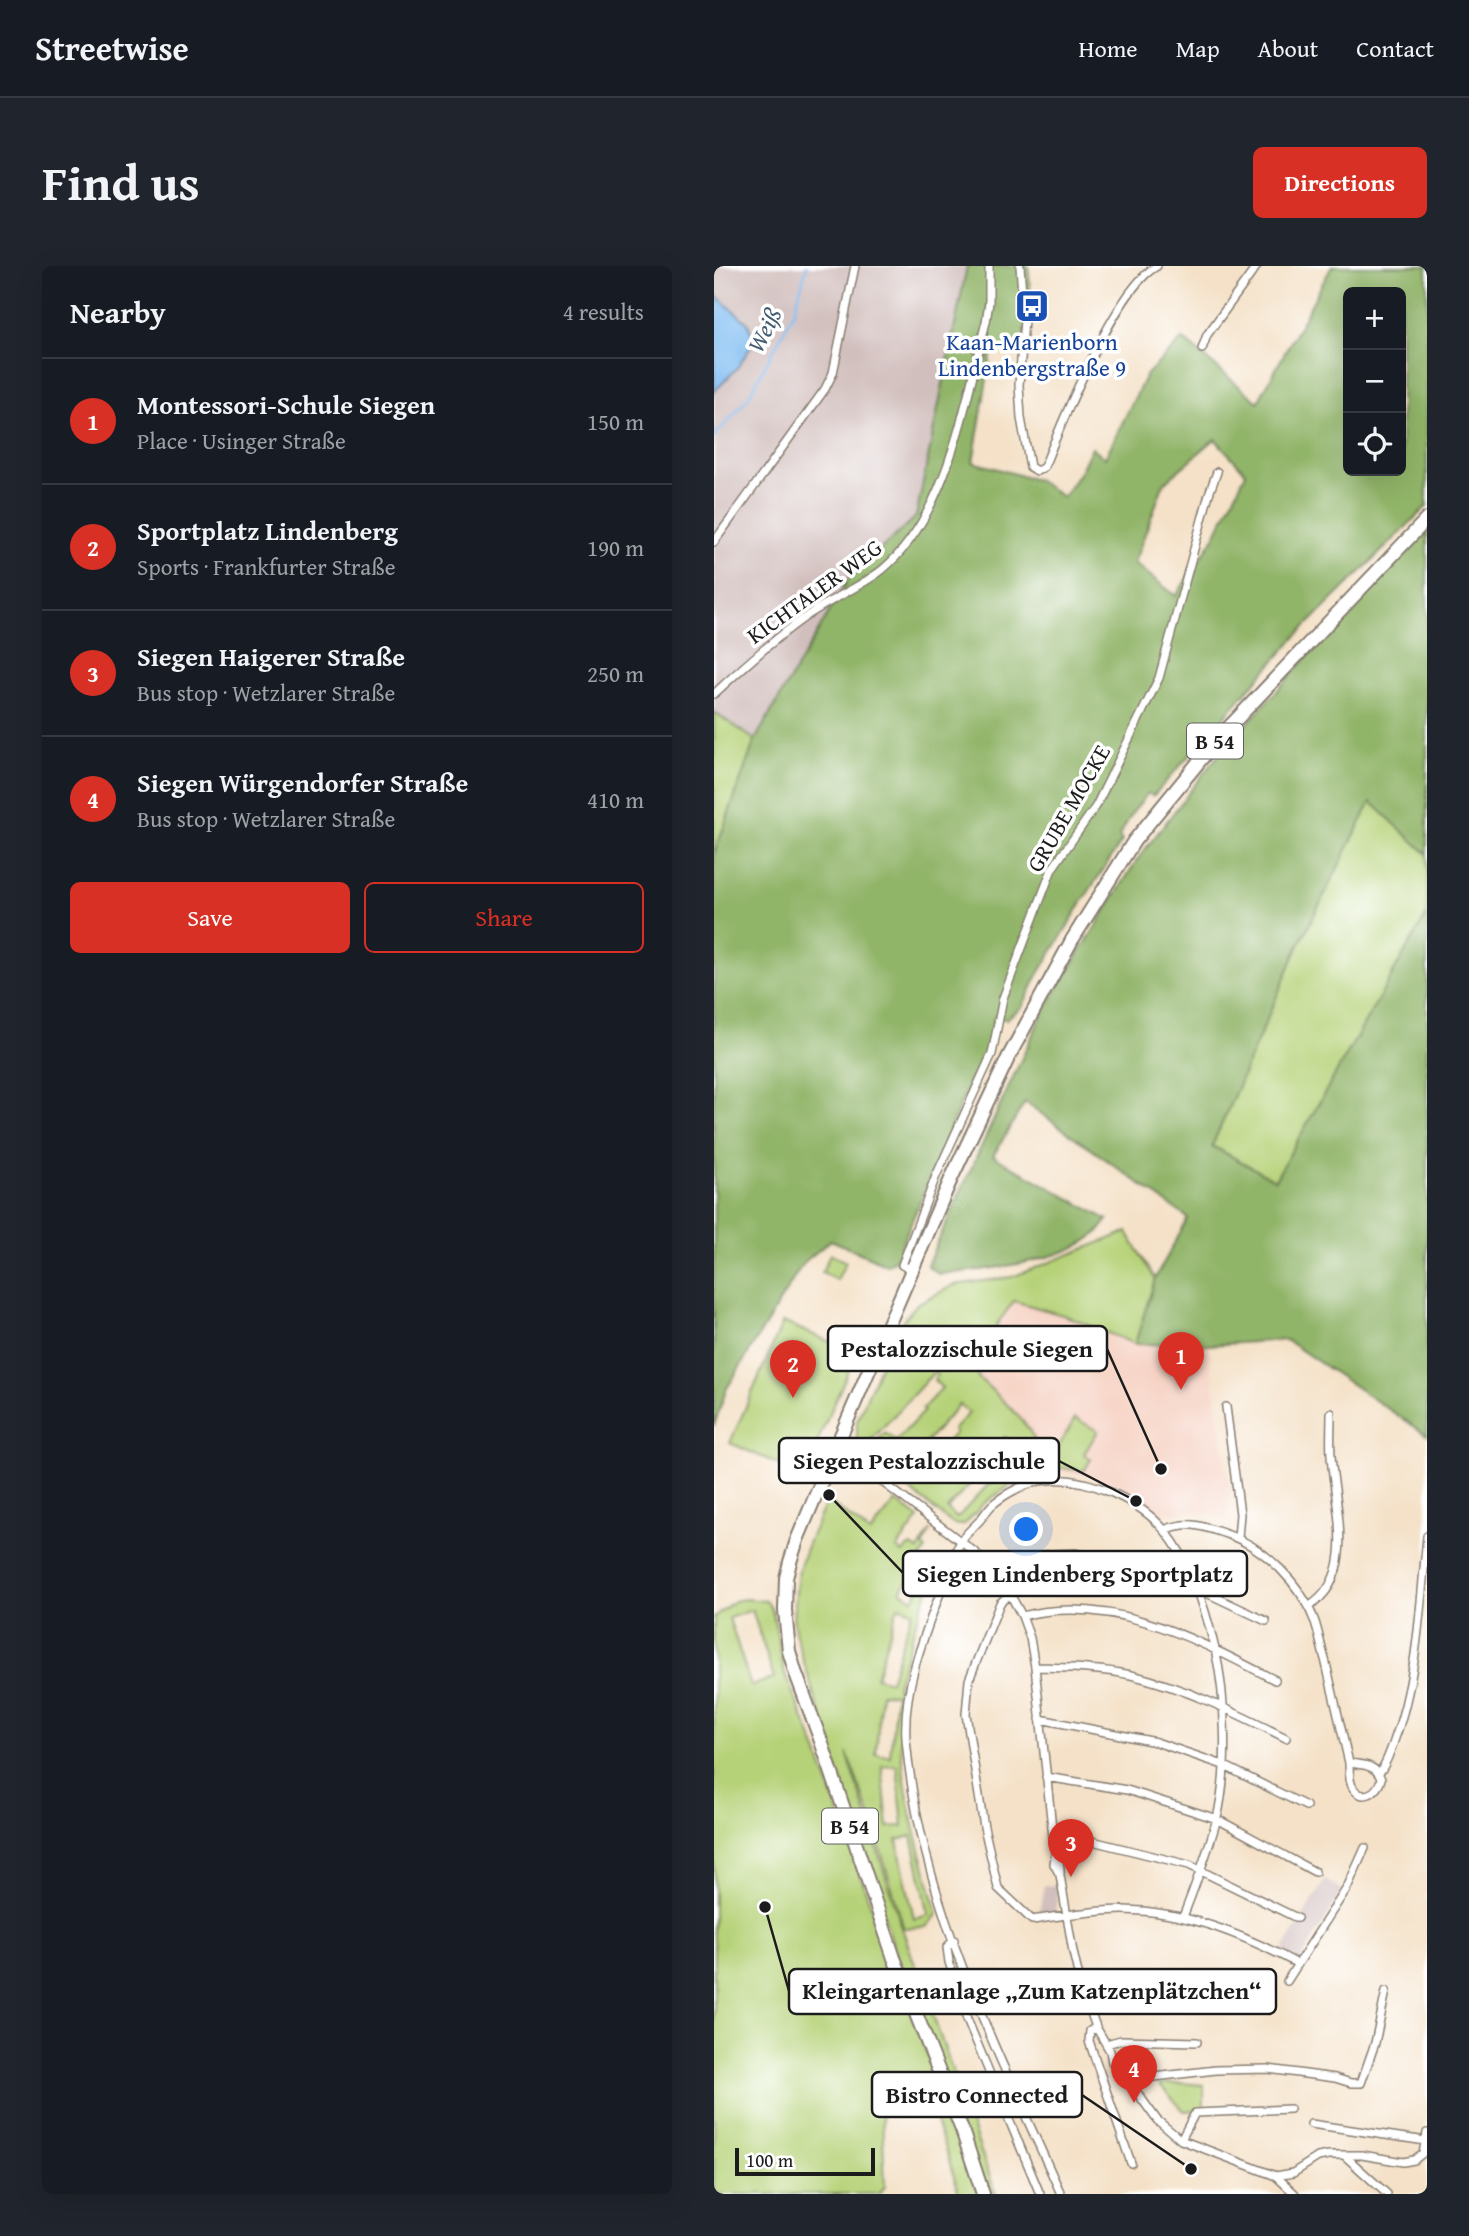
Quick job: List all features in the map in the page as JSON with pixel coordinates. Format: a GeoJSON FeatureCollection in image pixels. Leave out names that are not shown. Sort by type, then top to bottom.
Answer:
{"type":"FeatureCollection","features":[{"type":"Feature","properties":{"kind":"main road","name":"B 54"},"geometry":{"type":"LineString","coordinates":[[983,2194],[962,2130],[894,1958],[789,1651],[785,1610],[786,1578],[797,1540],[982,1113],[1041,993],[1072,940],[1134,841],[1214,742],[1427,519]]}},
{"type":"Feature","properties":{"kind":"street"},"geometry":{"type":"LineString","coordinates":[[714,542],[825,389],[833,373],[855,266]]}},
{"type":"Feature","properties":{"kind":"street"},"geometry":{"type":"LineString","coordinates":[[1020,266],[1024,320],[1019,384],[1021,418],[1030,467],[1037,471],[1044,467],[1061,425],[1113,320],[1140,279],[1157,266]]}},
{"type":"Feature","properties":{"kind":"street"},"geometry":{"type":"LineString","coordinates":[[1202,349],[1207,335],[1257,266]]}},
{"type":"Feature","properties":{"kind":"street","name":"KICHTALER WEG"},"geometry":{"type":"LineString","coordinates":[[714,694],[775,640],[810,614],[882,569],[908,543],[919,527],[933,500],[955,441],[986,322],[990,267]]}},
{"type":"Feature","properties":{"kind":"street","name":"GRUBE MOCKE"},"geometry":{"type":"LineString","coordinates":[[912,1270],[902,1265],[936,1176],[992,1054],[1003,998],[1052,869],[1096,806],[1159,678],[1217,472]]}},
{"type":"Feature","properties":{"kind":"street"},"geometry":{"type":"LineString","coordinates":[[1226,1407],[1240,1514],[1238,1538]]}},
{"type":"Feature","properties":{"kind":"street"},"geometry":{"type":"LineString","coordinates":[[1308,1607],[1325,1592],[1335,1573],[1339,1555],[1340,1536],[1331,1456],[1331,1413]]}},
{"type":"Feature","properties":{"kind":"street"},"geometry":{"type":"LineString","coordinates":[[835,1450],[849,1462],[856,1462],[976,1553],[1010,1594],[1022,1616],[1030,1638],[1035,1667],[1053,1838],[1061,1863],[1060,1875],[1080,1982],[1096,2027],[1108,2047],[1118,2057],[1127,2080],[1157,2120],[1181,2140],[1276,2176],[1295,2194]]}},
{"type":"Feature","properties":{"kind":"street"},"geometry":{"type":"LineString","coordinates":[[1061,2194],[988,2030],[954,1940],[920,1829],[906,1735],[909,1692],[920,1651],[961,1541],[992,1505],[1014,1490],[1045,1480],[1089,1485],[1116,1494],[1164,1530],[1176,1546],[1198,1589],[1215,1649],[1223,1707],[1223,1765],[1217,1819],[1183,1917]]}},
{"type":"Feature","properties":{"kind":"street"},"geometry":{"type":"LineString","coordinates":[[1164,1530],[1194,1524],[1238,1538],[1287,1577],[1315,1622],[1353,1788],[1360,1794],[1371,1794],[1377,1790],[1381,1779],[1379,1773],[1371,1766],[1349,1763]]}},
{"type":"Feature","properties":{"kind":"street"},"geometry":{"type":"LineString","coordinates":[[1379,1773],[1384,1768],[1409,1691],[1427,1536]]}},
{"type":"Feature","properties":{"kind":"street"},"geometry":{"type":"LineString","coordinates":[[996,1576],[1017,1561],[1051,1554],[1076,1553],[1171,1576],[1266,1621]]}},
{"type":"Feature","properties":{"kind":"street"},"geometry":{"type":"LineString","coordinates":[[1010,1594],[1000,1603],[969,1680],[966,1714],[984,1828],[998,1888],[1031,1920],[1067,1914],[1125,1910],[1183,1917],[1229,1930],[1298,1964]]}},
{"type":"Feature","properties":{"kind":"street"},"geometry":{"type":"LineString","coordinates":[[1022,1616],[1046,1610],[1095,1610],[1154,1623],[1215,1649],[1275,1680]]}},
{"type":"Feature","properties":{"kind":"street"},"geometry":{"type":"LineString","coordinates":[[1035,1667],[1081,1668],[1130,1675],[1178,1689],[1223,1707],[1286,1738]]}},
{"type":"Feature","properties":{"kind":"street"},"geometry":{"type":"LineString","coordinates":[[1040,1720],[1156,1742],[1223,1765],[1306,1806]]}},
{"type":"Feature","properties":{"kind":"street"},"geometry":{"type":"LineString","coordinates":[[1046,1777],[1127,1790],[1217,1819],[1315,1872]]}},
{"type":"Feature","properties":{"kind":"street"},"geometry":{"type":"LineString","coordinates":[[1053,1838],[1084,1839],[1189,1865],[1297,1918]]}},
{"type":"Feature","properties":{"kind":"street"},"geometry":{"type":"LineString","coordinates":[[1287,1980],[1347,1888],[1365,1848]]}},
{"type":"Feature","properties":{"kind":"street"},"geometry":{"type":"LineString","coordinates":[[954,1940],[947,1947],[948,1962],[967,2019],[1040,2194]]}},
{"type":"Feature","properties":{"kind":"street"},"geometry":{"type":"LineString","coordinates":[[1127,2080],[1221,2069],[1268,2069],[1361,2083],[1375,2043],[1386,1991]]}},
{"type":"Feature","properties":{"kind":"street"},"geometry":{"type":"LineString","coordinates":[[1096,2027],[1090,2031],[1088,2042],[1131,2162]]}},
{"type":"Feature","properties":{"kind":"street"},"geometry":{"type":"LineString","coordinates":[[1108,2047],[1121,2040],[1198,2042]]}},
{"type":"Feature","properties":{"kind":"street"},"geometry":{"type":"LineString","coordinates":[[1181,2140],[1195,2113],[1290,2109]]}},
{"type":"Feature","properties":{"kind":"street"},"geometry":{"type":"LineString","coordinates":[[1276,2176],[1293,2173],[1318,2157],[1336,2154],[1403,2162],[1414,2160],[1423,2153],[1427,2137],[1311,2124]]}},
{"type":"Feature","properties":{"kind":"street"},"geometry":{"type":"LineString","coordinates":[[1344,2155],[1387,2194]]}},
{"type":"Feature","properties":{"kind":"shaded area"},"geometry":{"type":"Polygon","coordinates":[[[714,266],[967,266],[916,517],[849,578],[755,740],[714,712],[714,266]]]}},
{"type":"Feature","properties":{"kind":"shaded area"},"geometry":{"type":"Polygon","coordinates":[[[1014,1301],[1066,1316],[1135,1344],[1208,1345],[1230,1491],[1228,1519],[1195,1511],[1161,1514],[1130,1492],[1090,1476],[1052,1471],[1030,1430],[977,1376],[989,1355],[997,1324],[1014,1301]]]}},
{"type":"Feature","properties":{"kind":"shaded area"},"geometry":{"type":"Polygon","coordinates":[[[1325,1880],[1343,1890],[1300,1961],[1282,1951],[1325,1880]]]}},
{"type":"Feature","properties":{"kind":"shaded area"},"geometry":{"type":"Polygon","coordinates":[[[1044,1885],[1059,1887],[1054,1917],[1039,1914],[1044,1885]]]}},
{"type":"Feature","properties":{"kind":"green space"},"geometry":{"type":"Polygon","coordinates":[[[967,266],[1028,266],[1032,306],[1027,353],[992,349],[973,462],[1037,480],[1063,497],[1080,472],[1092,447],[1105,458],[1146,375],[1183,339],[1258,402],[1332,266],[1427,266],[1427,506],[1300,632],[1153,796],[1148,793],[1133,812],[1119,836],[1122,841],[1038,975],[1022,1007],[1006,1019],[994,1017],[980,1066],[970,1081],[896,1259],[887,1265],[831,1240],[803,1263],[726,1390],[714,1426],[714,855],[755,740],[849,578],[916,517],[967,266]],[[1215,439],[1164,483],[1134,563],[1176,596],[1215,536],[1246,473],[1215,439]]]}},
{"type":"Feature","properties":{"kind":"green space"},"geometry":{"type":"Polygon","coordinates":[[[1427,531],[1427,854],[1371,802],[1298,947],[1212,1146],[1275,1180],[1427,914],[1427,1435],[1286,1340],[1208,1345],[1135,1344],[1155,1279],[1188,1218],[1025,1102],[993,1156],[1108,1220],[1083,1243],[1044,1258],[999,1267],[938,1274],[927,1265],[1044,1010],[1137,860],[1211,764],[1350,609],[1427,531]]]}},
{"type":"Feature","properties":{"kind":"green space"},"geometry":{"type":"Polygon","coordinates":[[[714,712],[755,740],[714,855],[714,712]]]}},
{"type":"Feature","properties":{"kind":"green space"},"geometry":{"type":"Polygon","coordinates":[[[1371,801],[1427,854],[1427,914],[1275,1180],[1212,1146],[1298,947],[1371,801]]]}},
{"type":"Feature","properties":{"kind":"green space"},"geometry":{"type":"Polygon","coordinates":[[[1127,1232],[1155,1279],[1135,1344],[1066,1316],[1014,1301],[997,1324],[989,1355],[977,1376],[1030,1432],[1041,1460],[1040,1475],[1034,1477],[1030,1468],[1008,1476],[1011,1484],[1009,1486],[983,1504],[966,1523],[953,1524],[864,1454],[885,1433],[896,1441],[924,1411],[922,1409],[942,1388],[934,1380],[937,1374],[934,1372],[864,1448],[857,1440],[857,1421],[883,1359],[905,1318],[917,1304],[954,1285],[1012,1277],[1127,1232]],[[959,1404],[907,1465],[893,1453],[884,1464],[903,1479],[916,1462],[923,1468],[969,1413],[959,1404]],[[1005,1437],[991,1456],[993,1459],[947,1509],[957,1518],[1003,1469],[1001,1466],[1016,1445],[1005,1437]]]}},
{"type":"Feature","properties":{"kind":"green space"},"geometry":{"type":"Polygon","coordinates":[[[830,1254],[846,1262],[837,1280],[822,1272],[830,1254]]]}},
{"type":"Feature","properties":{"kind":"green space"},"geometry":{"type":"Polygon","coordinates":[[[783,1322],[856,1353],[803,1475],[730,1443],[783,1322]]]}},
{"type":"Feature","properties":{"kind":"green space"},"geometry":{"type":"Polygon","coordinates":[[[1075,1418],[1098,1431],[1084,1454],[1091,1459],[1084,1471],[1054,1467],[1049,1445],[1059,1446],[1075,1418]]]}},
{"type":"Feature","properties":{"kind":"green space"},"geometry":{"type":"Polygon","coordinates":[[[827,1500],[870,1533],[896,1501],[919,1518],[897,1548],[903,1553],[907,1547],[912,1546],[918,1550],[931,1530],[922,1546],[926,1549],[901,1591],[913,1599],[940,1557],[948,1560],[944,1569],[937,1567],[918,1616],[896,1688],[903,1690],[901,1747],[909,1804],[938,1914],[926,1927],[904,1928],[871,1818],[847,1753],[902,1928],[996,2194],[985,2194],[897,1957],[796,1637],[793,1615],[799,1571],[827,1500]],[[898,1606],[876,1677],[890,1681],[912,1611],[898,1606]],[[881,1693],[876,1754],[890,1756],[896,1694],[881,1693]],[[897,1765],[882,1766],[888,1827],[903,1826],[897,1765]],[[912,1836],[897,1840],[914,1919],[929,1915],[912,1836]]]}},
{"type":"Feature","properties":{"kind":"green space"},"geometry":{"type":"Polygon","coordinates":[[[734,1601],[766,1601],[772,1609],[785,1674],[814,1743],[890,1960],[957,2131],[978,2194],[959,2194],[927,2096],[881,2090],[885,2186],[879,2194],[714,2194],[714,1617],[734,1601]],[[752,1610],[729,1618],[751,1686],[774,1678],[752,1610]]]}},
{"type":"Feature","properties":{"kind":"green space"},"geometry":{"type":"Polygon","coordinates":[[[1159,2084],[1204,2085],[1204,2110],[1184,2111],[1159,2084]]]}},
{"type":"Feature","properties":{"kind":"water"},"geometry":{"type":"Polygon","coordinates":[[[714,294],[748,323],[753,337],[750,348],[737,368],[714,392],[714,294]]]}},
{"type":"Feature","properties":{"kind":"waterway","name":"Weiß"},"geometry":{"type":"LineString","coordinates":[[714,437],[748,398],[794,312],[807,266]]}},
{"type":"Feature","properties":{"kind":"place","name":"Kaan-Marienborn Lindenbergstraße 9"},"geometry":{"type":"Point","coordinates":[1032,306]}},
{"type":"Feature","properties":{"kind":"place","name":"Montessori-Schule Siegen"},"geometry":{"type":"Point","coordinates":[1181,1390]}},
{"type":"Feature","properties":{"kind":"place","name":"Sportplatz Lindenberg"},"geometry":{"type":"Point","coordinates":[793,1398]}},
{"type":"Feature","properties":{"kind":"place","name":"Pestalozzischule Siegen"},"geometry":{"type":"Point","coordinates":[1161,1469]}},
{"type":"Feature","properties":{"kind":"place","name":"Siegen Lindenberg Sportplatz"},"geometry":{"type":"Point","coordinates":[829,1495]}},
{"type":"Feature","properties":{"kind":"place","name":"Siegen Pestalozzischule"},"geometry":{"type":"Point","coordinates":[1136,1501]}},
{"type":"Feature","properties":{"kind":"place","name":"Siegen Haigerer Straße"},"geometry":{"type":"Point","coordinates":[1071,1877]}},
{"type":"Feature","properties":{"kind":"place","name":"Kleingartenanlage „Zum Katzenplätzchen“"},"geometry":{"type":"Point","coordinates":[765,1907]}},
{"type":"Feature","properties":{"kind":"place","name":"Siegen Würgendorfer Straße"},"geometry":{"type":"Point","coordinates":[1134,2103]}},
{"type":"Feature","properties":{"kind":"place","name":"Bistro Connected"},"geometry":{"type":"Point","coordinates":[1191,2169]}}]}
